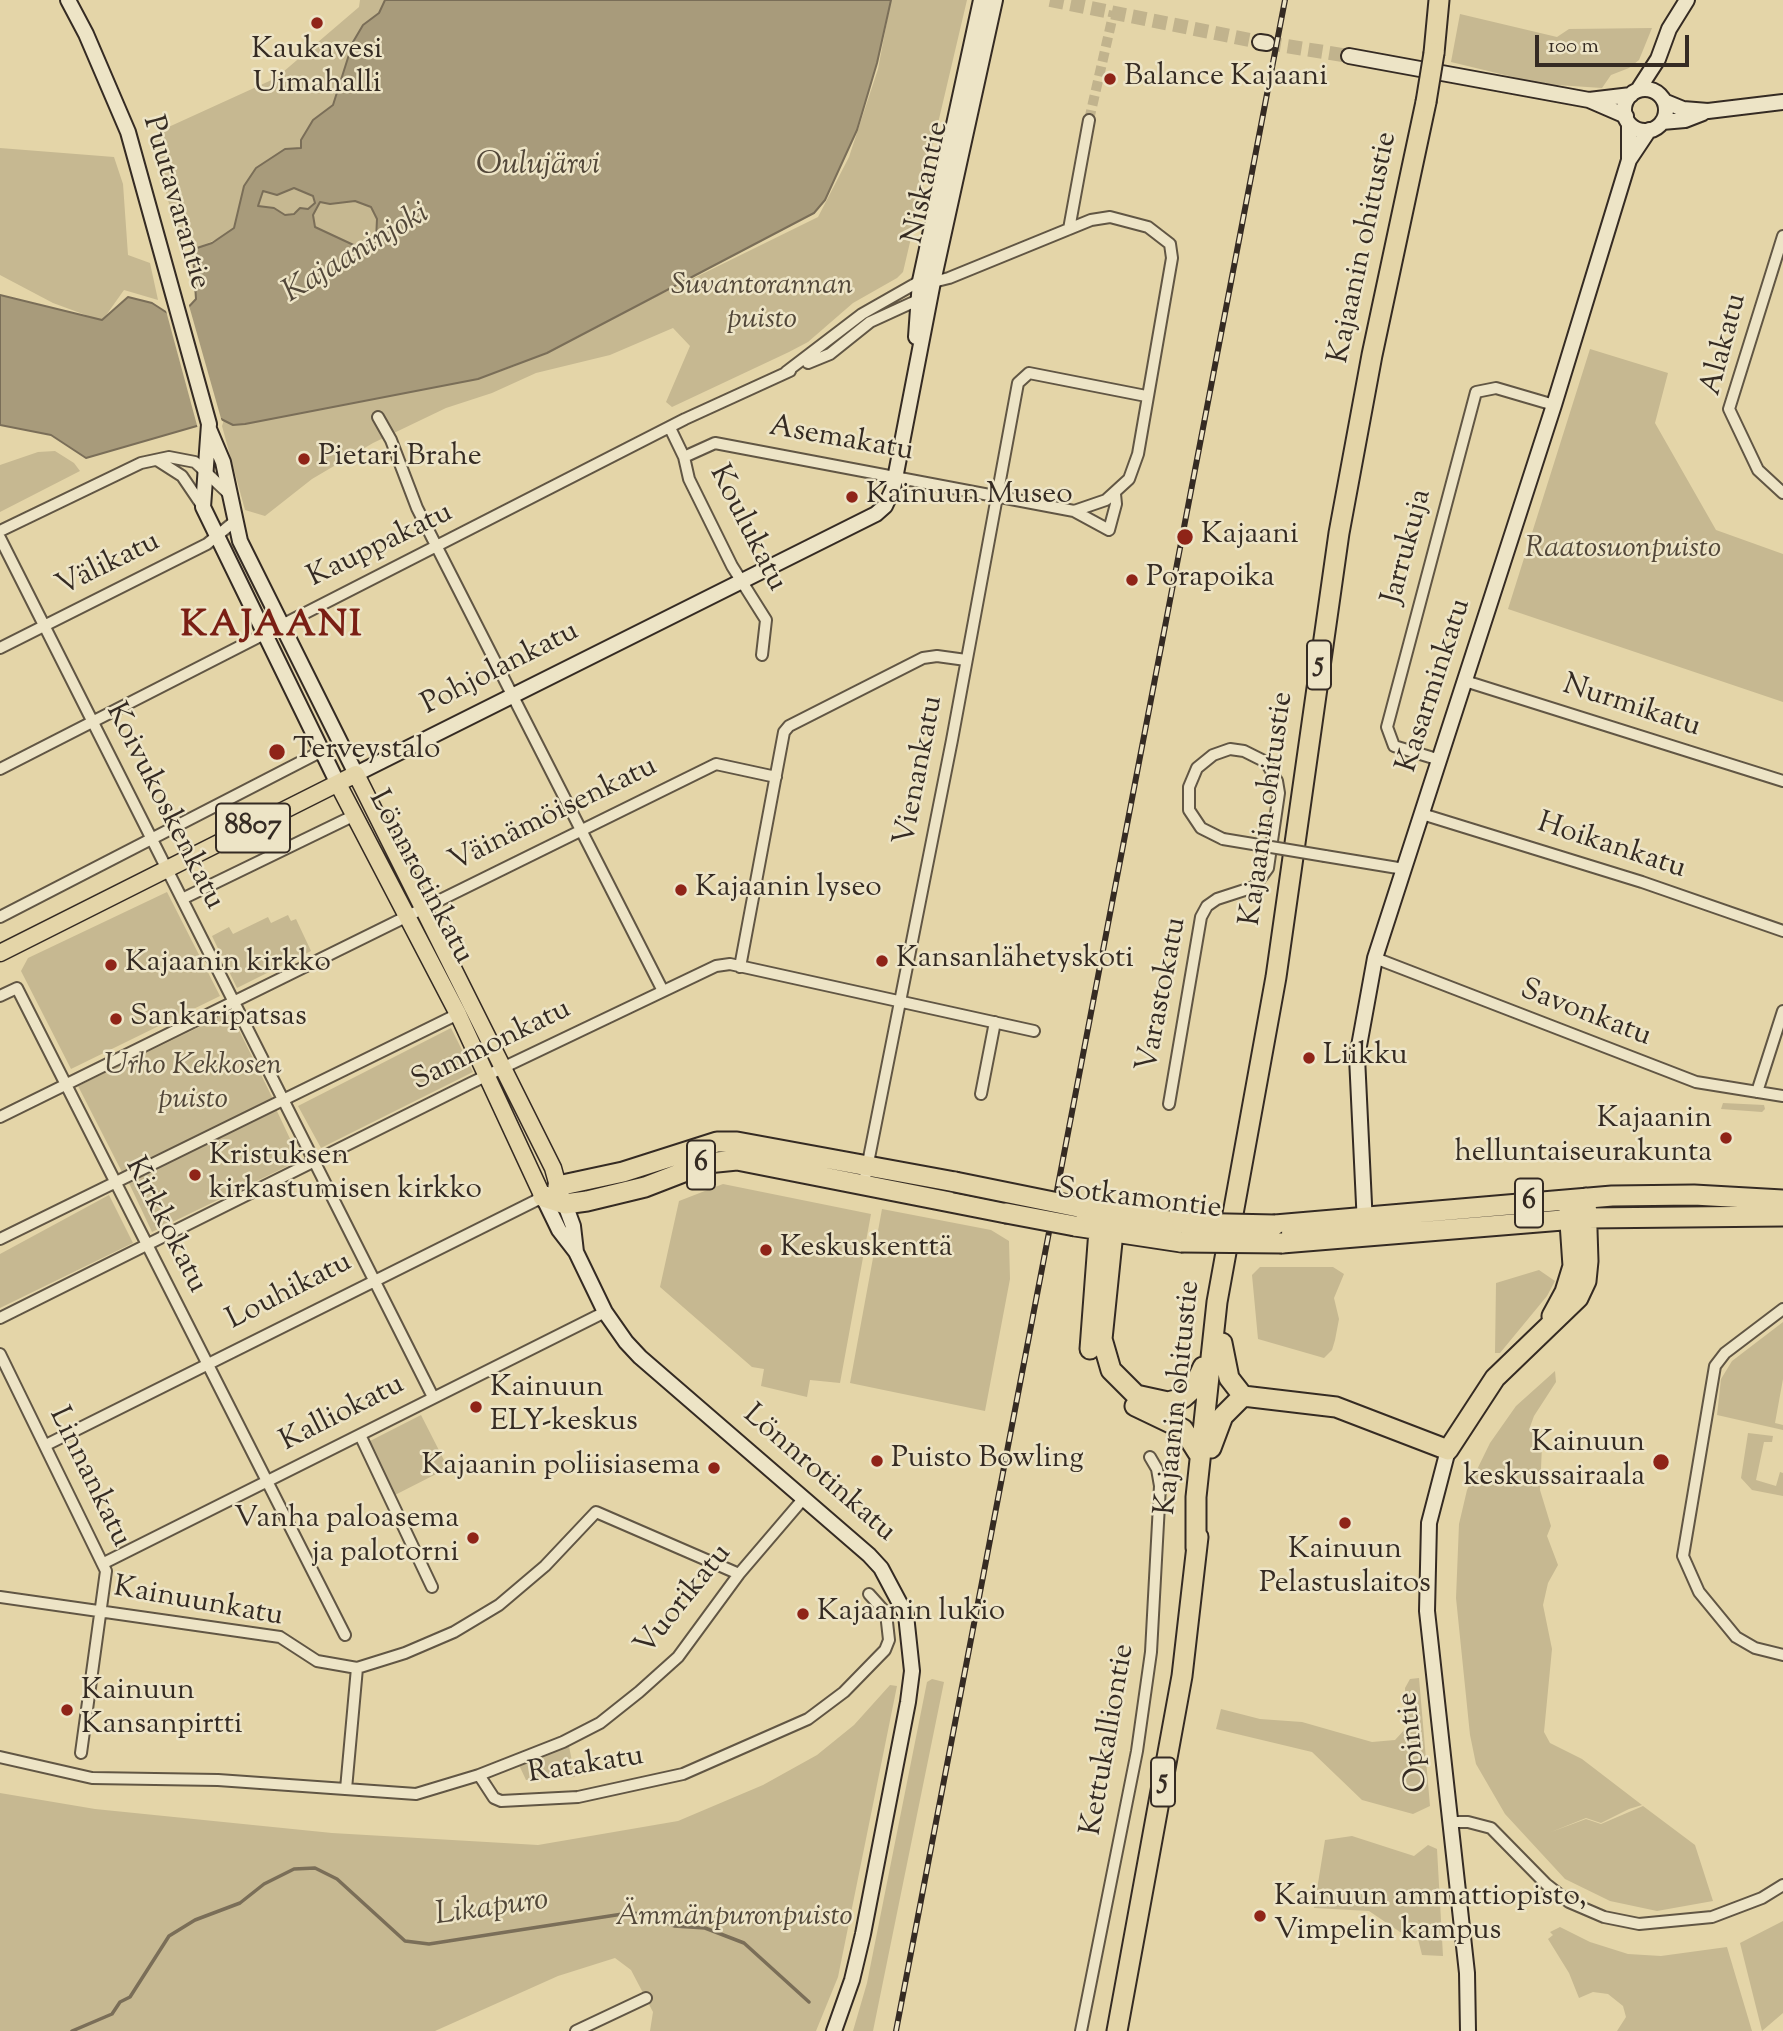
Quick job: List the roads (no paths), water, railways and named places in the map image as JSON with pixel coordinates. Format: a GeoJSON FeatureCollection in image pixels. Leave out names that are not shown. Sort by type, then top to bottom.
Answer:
{"type":"FeatureCollection","features":[{"type":"Feature","properties":{"kind":"highway","name":"Kajaanin ohitustie"},"geometry":{"type":"LineString","coordinates":[[1119,2026],[1182,1676],[1196,1548],[1206,1499],[1205,1452],[1227,1254],[1287,905],[1339,533],[1372,355],[1426,102],[1439,0]]}},
{"type":"Feature","properties":{"kind":"highway","name":"Sotkamontie"},"geometry":{"type":"LineString","coordinates":[[555,1196],[645,1186],[721,1160],[737,1160],[955,1182],[1106,1225],[1182,1232],[1279,1234],[1365,1228],[1578,1209],[1695,1195],[1783,1200]]}},
{"type":"Feature","properties":{"kind":"highway","name":"Sotkamontie"},"geometry":{"type":"LineString","coordinates":[[865,1174],[1006,1213],[1077,1216]]}},
{"type":"Feature","properties":{"kind":"highway","name":"Sotkamontie"},"geometry":{"type":"LineString","coordinates":[[1578,1209],[1783,1216]]}},
{"type":"Feature","properties":{"kind":"highway"},"geometry":{"type":"LineString","coordinates":[[1216,1346],[1229,1378],[1249,1396],[1336,1407],[1448,1450],[1476,1402],[1495,1378],[1546,1326],[1562,1298],[1573,1266],[1578,1209]]}},
{"type":"Feature","properties":{"kind":"highway"},"geometry":{"type":"LineString","coordinates":[[1106,1225],[1102,1339],[1105,1357],[1115,1376],[1129,1391],[1143,1398],[1161,1402],[1177,1400],[1197,1382],[1216,1346]]}},
{"type":"Feature","properties":{"kind":"highway"},"geometry":{"type":"LineString","coordinates":[[1106,1225],[1090,1321],[1090,1349],[1104,1381],[1121,1399],[1183,1429],[1205,1452],[1223,1416],[1249,1396]]}},
{"type":"Feature","properties":{"kind":"main road","name":"Pohjolankatu"},"geometry":{"type":"LineString","coordinates":[[0,953],[167,872],[356,774]]}},
{"type":"Feature","properties":{"kind":"main road","name":"Lönnrotinkatu"},"geometry":{"type":"LineString","coordinates":[[356,774],[553,1168],[555,1196]]}},
{"type":"Feature","properties":{"kind":"main road","name":"Lönnrotinkatu"},"geometry":{"type":"LineString","coordinates":[[338,784],[458,1014],[537,1177],[555,1196]]}},
{"type":"Feature","properties":{"kind":"street","name":"Puutavarantie"},"geometry":{"type":"LineString","coordinates":[[68,0],[117,102],[167,269],[209,426]]}},
{"type":"Feature","properties":{"kind":"street","name":"Niskantie"},"geometry":{"type":"LineString","coordinates":[[896,476],[914,377],[927,282],[981,0]]}},
{"type":"Feature","properties":{"kind":"street","name":"Niskantie"},"geometry":{"type":"LineString","coordinates":[[914,377],[918,300],[927,282],[995,0]]}},
{"type":"Feature","properties":{"kind":"street"},"geometry":{"type":"LineString","coordinates":[[1656,126],[1661,97],[1658,59],[1669,29],[1687,0]]}},
{"type":"Feature","properties":{"kind":"street"},"geometry":{"type":"LineString","coordinates":[[1349,56],[1589,100],[1627,120],[1638,130],[1685,120],[1708,111]]}},
{"type":"Feature","properties":{"kind":"street","name":"Kasarminkatu"},"geometry":{"type":"LineString","coordinates":[[1365,1228],[1357,1057],[1376,958],[1554,405],[1629,160],[1627,120],[1634,92],[1658,59]]}},
{"type":"Feature","properties":{"kind":"street"},"geometry":{"type":"LineString","coordinates":[[1589,100],[1634,92],[1661,97],[1683,109],[1708,111],[1783,102]]}},
{"type":"Feature","properties":{"kind":"street"},"geometry":{"type":"LineString","coordinates":[[1069,229],[1089,120]]}},
{"type":"Feature","properties":{"kind":"street","name":"Kasarminkatu"},"geometry":{"type":"LineString","coordinates":[[1629,160],[1656,126]]}},
{"type":"Feature","properties":{"kind":"street","name":"Asemakatu"},"geometry":{"type":"LineString","coordinates":[[684,457],[715,443],[1074,512],[1109,530],[1116,505],[1115,494],[1129,478],[1138,454],[1172,258],[1170,244],[1148,227],[1110,218],[1091,220],[1069,229]]}},
{"type":"Feature","properties":{"kind":"street","name":"Kauppakatu"},"geometry":{"type":"LineString","coordinates":[[786,372],[862,314],[927,282],[997,260],[1069,229]]}},
{"type":"Feature","properties":{"kind":"street","name":"Alakatu"},"geometry":{"type":"LineString","coordinates":[[1783,236],[1729,409],[1758,470],[1783,493]]}},
{"type":"Feature","properties":{"kind":"street","name":"Kauppakatu"},"geometry":{"type":"LineString","coordinates":[[0,769],[670,428],[786,372],[830,354],[870,323],[918,300]]}},
{"type":"Feature","properties":{"kind":"street","name":"Vienankatu"},"geometry":{"type":"LineString","coordinates":[[865,1174],[1018,383],[1029,373],[1146,396]]}},
{"type":"Feature","properties":{"kind":"street","name":"Jarrukuja"},"geometry":{"type":"LineString","coordinates":[[1440,760],[1394,746],[1387,727],[1476,392],[1496,388],[1554,405]]}},
{"type":"Feature","properties":{"kind":"street"},"geometry":{"type":"LineString","coordinates":[[378,417],[438,547],[663,991]]}},
{"type":"Feature","properties":{"kind":"street","name":"Lönnrotinkatu"},"geometry":{"type":"LineString","coordinates":[[209,426],[203,507],[338,784]]}},
{"type":"Feature","properties":{"kind":"street","name":"Lönnrotinkatu"},"geometry":{"type":"LineString","coordinates":[[209,426],[217,443],[240,541],[356,774]]}},
{"type":"Feature","properties":{"kind":"street","name":"Koulukatu"},"geometry":{"type":"LineString","coordinates":[[670,428],[684,457],[689,479],[742,581],[766,620],[762,655]]}},
{"type":"Feature","properties":{"kind":"street"},"geometry":{"type":"LineString","coordinates":[[0,531],[141,463],[169,457],[187,458],[204,468],[230,495]]}},
{"type":"Feature","properties":{"kind":"street"},"geometry":{"type":"LineString","coordinates":[[157,460],[182,476],[203,507]]}},
{"type":"Feature","properties":{"kind":"street","name":"Pohjolankatu"},"geometry":{"type":"LineString","coordinates":[[356,774],[876,513],[888,499],[896,476]]}},
{"type":"Feature","properties":{"kind":"street"},"geometry":{"type":"LineString","coordinates":[[1074,512],[1115,494]]}},
{"type":"Feature","properties":{"kind":"street","name":"Välikatu"},"geometry":{"type":"LineString","coordinates":[[0,648],[218,537],[235,521]]}},
{"type":"Feature","properties":{"kind":"street","name":"Koivukoskenkatu"},"geometry":{"type":"LineString","coordinates":[[0,538],[433,1397]]}},
{"type":"Feature","properties":{"kind":"street"},"geometry":{"type":"LineString","coordinates":[[740,967],[784,732],[789,726],[923,658],[937,656],[966,660]]}},
{"type":"Feature","properties":{"kind":"street","name":"Nurmikatu"},"geometry":{"type":"LineString","coordinates":[[1465,681],[1783,781]]}},
{"type":"Feature","properties":{"kind":"street","name":"Varastokatu"},"geometry":{"type":"LineString","coordinates":[[1169,1104],[1201,917],[1207,906],[1217,899],[1254,887],[1268,868],[1278,803],[1277,781],[1265,762],[1244,751],[1230,750],[1213,755],[1197,768],[1189,787],[1189,810],[1202,828],[1223,839],[1325,856],[1404,869]]}},
{"type":"Feature","properties":{"kind":"street"},"geometry":{"type":"LineString","coordinates":[[0,916],[321,751]]}},
{"type":"Feature","properties":{"kind":"street","name":"Väinämöisenkatu"},"geometry":{"type":"LineString","coordinates":[[0,1117],[407,914],[716,764],[776,776]]}},
{"type":"Feature","properties":{"kind":"street","name":"Hoikankatu"},"geometry":{"type":"LineString","coordinates":[[1422,814],[1642,882],[1783,931]]}},
{"type":"Feature","properties":{"kind":"street"},"geometry":{"type":"LineString","coordinates":[[181,899],[355,815]]}},
{"type":"Feature","properties":{"kind":"street","name":"Savonkatu"},"geometry":{"type":"LineString","coordinates":[[1376,958],[1659,1070],[1696,1082],[1783,1096]]}},
{"type":"Feature","properties":{"kind":"street","name":"Sammonkatu"},"geometry":{"type":"LineString","coordinates":[[0,1318],[486,1076],[716,966],[730,964],[1034,1031]]}},
{"type":"Feature","properties":{"kind":"street","name":"Kirkkokatu"},"geometry":{"type":"LineString","coordinates":[[0,996],[17,988],[345,1635]]}},
{"type":"Feature","properties":{"kind":"street"},"geometry":{"type":"LineString","coordinates":[[1757,1092],[1783,1011]]}},
{"type":"Feature","properties":{"kind":"street"},"geometry":{"type":"LineString","coordinates":[[0,1239],[458,1014]]}},
{"type":"Feature","properties":{"kind":"street"},"geometry":{"type":"LineString","coordinates":[[981,1094],[995,1022]]}},
{"type":"Feature","properties":{"kind":"street","name":"Lönnrotinkatu"},"geometry":{"type":"LineString","coordinates":[[555,1196],[559,1230],[576,1252],[605,1312],[640,1357],[804,1497],[881,1568],[906,1615],[911,1647],[908,1702],[863,1934],[834,2031]]}},
{"type":"Feature","properties":{"kind":"street","name":"Lönnrotinkatu"},"geometry":{"type":"LineString","coordinates":[[555,1196],[573,1226],[576,1252]]}},
{"type":"Feature","properties":{"kind":"street","name":"Louhikatu"},"geometry":{"type":"LineString","coordinates":[[46,1445],[375,1279],[555,1196]]}},
{"type":"Feature","properties":{"kind":"street"},"geometry":{"type":"LineString","coordinates":[[1783,1308],[1725,1353],[1715,1366],[1683,1556],[1699,1592],[1736,1637],[1755,1648],[1783,1655]]}},
{"type":"Feature","properties":{"kind":"street","name":"Kalliokatu"},"geometry":{"type":"LineString","coordinates":[[104,1563],[605,1312]]}},
{"type":"Feature","properties":{"kind":"street","name":"Linnankatu"},"geometry":{"type":"LineString","coordinates":[[0,1354],[104,1563],[81,1753]]}},
{"type":"Feature","properties":{"kind":"street"},"geometry":{"type":"LineString","coordinates":[[360,1434],[432,1587]]}},
{"type":"Feature","properties":{"kind":"street","name":"Opintie"},"geometry":{"type":"LineString","coordinates":[[1448,1450],[1429,1523],[1427,1611],[1467,1973],[1468,2031]]}},
{"type":"Feature","properties":{"kind":"street","name":"Kettukalliontie"},"geometry":{"type":"LineString","coordinates":[[1081,2031],[1137,1751],[1151,1652],[1160,1486],[1157,1469],[1150,1457]]}},
{"type":"Feature","properties":{"kind":"street","name":"Vuorikatu"},"geometry":{"type":"LineString","coordinates":[[479,1775],[564,1742],[600,1723],[678,1657],[739,1574],[804,1497]]}},
{"type":"Feature","properties":{"kind":"street","name":"Kainuunkatu"},"geometry":{"type":"LineString","coordinates":[[0,1597],[280,1637],[317,1661],[357,1668],[405,1653],[454,1632],[499,1605],[545,1566],[596,1512],[739,1574]]}},
{"type":"Feature","properties":{"kind":"street","name":"Ratakatu"},"geometry":{"type":"LineString","coordinates":[[479,1775],[494,1798],[502,1801],[578,1797],[682,1774],[792,1729],[844,1692],[885,1650],[889,1640],[886,1614],[869,1594]]}},
{"type":"Feature","properties":{"kind":"street"},"geometry":{"type":"LineString","coordinates":[[346,1789],[357,1668]]}},
{"type":"Feature","properties":{"kind":"street"},"geometry":{"type":"LineString","coordinates":[[0,1757],[92,1778],[219,1780],[416,1794],[479,1775]]}},
{"type":"Feature","properties":{"kind":"street"},"geometry":{"type":"LineString","coordinates":[[1451,1822],[1468,1822],[1491,1828],[1546,1884],[1570,1902],[1604,1917],[1639,1924],[1712,1917],[1762,1898],[1783,1885]]}},
{"type":"Feature","properties":{"kind":"street"},"geometry":{"type":"LineString","coordinates":[[576,2031],[646,1998]]}},
{"type":"Feature","properties":{"kind":"water","name":"Oulujärvi"},"geometry":{"type":"Polygon","coordinates":[[[385,0],[891,0],[877,63],[857,130],[825,200],[814,213],[547,353],[478,379],[245,424],[233,425],[221,419],[86,458],[51,435],[0,425],[0,295],[102,320],[128,297],[152,303],[169,314],[183,313],[196,299],[193,255],[197,248],[212,243],[234,228],[244,186],[256,168],[285,149],[301,148],[301,140],[313,120],[333,105],[353,42],[363,25],[379,13],[385,0]],[[294,188],[277,195],[263,191],[258,206],[274,208],[285,215],[294,214],[300,208],[308,209],[315,203],[313,196],[294,188]],[[355,201],[330,204],[320,202],[313,215],[315,227],[360,248],[376,240],[377,219],[371,207],[355,201]]]}},
{"type":"Feature","properties":{"kind":"waterway","name":"Likapuro"},"geometry":{"type":"LineString","coordinates":[[72,2031],[112,2014],[120,2002],[130,1997],[169,1936],[195,1920],[240,1903],[264,1884],[294,1869],[315,1868],[337,1879],[405,1941],[429,1944],[629,1913],[645,1914],[674,1926],[705,1928],[744,1943],[809,2002]]}},
{"type":"Feature","properties":{"kind":"tunnel"},"geometry":{"type":"LineString","coordinates":[[1050,0],[1260,42]]}},
{"type":"Feature","properties":{"kind":"tunnel"},"geometry":{"type":"LineString","coordinates":[[1089,120],[1114,11]]}},
{"type":"Feature","properties":{"kind":"tunnel"},"geometry":{"type":"LineString","coordinates":[[1267,43],[1349,56]]}},
{"type":"Feature","properties":{"kind":"railway"},"geometry":{"type":"LineString","coordinates":[[896,2031],[1285,0]]}},
{"type":"Feature","properties":{"kind":"place","name":"Kaukavesi Uimahalli"},"geometry":{"type":"Point","coordinates":[317,23]}},
{"type":"Feature","properties":{"kind":"place","name":"Balance Kajaani"},"geometry":{"type":"Point","coordinates":[1110,79]}},
{"type":"Feature","properties":{"kind":"place","name":"Pietari Brahe"},"geometry":{"type":"Point","coordinates":[304,459]}},
{"type":"Feature","properties":{"kind":"place","name":"Kainuun Museo"},"geometry":{"type":"Point","coordinates":[852,497]}},
{"type":"Feature","properties":{"kind":"place","name":"Kajaani"},"geometry":{"type":"Point","coordinates":[1185,537]}},
{"type":"Feature","properties":{"kind":"place","name":"Porapoika"},"geometry":{"type":"Point","coordinates":[1132,580]}},
{"type":"Feature","properties":{"kind":"place","name":"Terveystalo"},"geometry":{"type":"Point","coordinates":[277,752]}},
{"type":"Feature","properties":{"kind":"place","name":"Kajaanin lyseo"},"geometry":{"type":"Point","coordinates":[681,890]}},
{"type":"Feature","properties":{"kind":"place","name":"Kansanlähetyskoti"},"geometry":{"type":"Point","coordinates":[882,961]}},
{"type":"Feature","properties":{"kind":"place","name":"Kajaanin kirkko"},"geometry":{"type":"Point","coordinates":[111,965]}},
{"type":"Feature","properties":{"kind":"place","name":"Sankaripatsas"},"geometry":{"type":"Point","coordinates":[116,1019]}},
{"type":"Feature","properties":{"kind":"place","name":"Liikku"},"geometry":{"type":"Point","coordinates":[1309,1058]}},
{"type":"Feature","properties":{"kind":"place","name":"Kajaanin helluntaiseurakunta"},"geometry":{"type":"Point","coordinates":[1726,1138]}},
{"type":"Feature","properties":{"kind":"place","name":"Kristuksen kirkastumisen kirkko"},"geometry":{"type":"Point","coordinates":[195,1175]}},
{"type":"Feature","properties":{"kind":"place","name":"Keskuskenttä"},"geometry":{"type":"Point","coordinates":[766,1250]}},
{"type":"Feature","properties":{"kind":"place","name":"Kainuun ELY-keskus"},"geometry":{"type":"Point","coordinates":[476,1407]}},
{"type":"Feature","properties":{"kind":"place","name":"Puisto Bowling"},"geometry":{"type":"Point","coordinates":[877,1461]}},
{"type":"Feature","properties":{"kind":"place","name":"Kainuun keskussairaala"},"geometry":{"type":"Point","coordinates":[1661,1462]}},
{"type":"Feature","properties":{"kind":"place","name":"Kajaanin poliisiasema"},"geometry":{"type":"Point","coordinates":[714,1468]}},
{"type":"Feature","properties":{"kind":"place","name":"Kainuun Pelastuslaitos"},"geometry":{"type":"Point","coordinates":[1345,1523]}},
{"type":"Feature","properties":{"kind":"place","name":"Vanha paloasema ja palotorni"},"geometry":{"type":"Point","coordinates":[473,1538]}},
{"type":"Feature","properties":{"kind":"place","name":"Kajaanin lukio"},"geometry":{"type":"Point","coordinates":[803,1614]}},
{"type":"Feature","properties":{"kind":"place","name":"Kainuun Kansanpirtti"},"geometry":{"type":"Point","coordinates":[67,1710]}},
{"type":"Feature","properties":{"kind":"place","name":"Kainuun ammattiopisto, Vimpelin kampus"},"geometry":{"type":"Point","coordinates":[1260,1916]}},
{"type":"Feature","properties":{"kind":"district","name":"KAJAANI"},"geometry":{"type":"Point","coordinates":[272,629]}},
{"type":"Feature","properties":{"kind":"water label","name":"Kajaaninjoki"},"geometry":{"type":"Point","coordinates":[357,255]}},
{"type":"Feature","properties":{"kind":"park label","name":"Suvantorannan puisto"},"geometry":{"type":"Point","coordinates":[762,305]}},
{"type":"Feature","properties":{"kind":"park label","name":"Raatosuonpuisto"},"geometry":{"type":"Point","coordinates":[1623,551]}},
{"type":"Feature","properties":{"kind":"park label","name":"Urho Kekkosen puisto"},"geometry":{"type":"Point","coordinates":[193,1085]}},
{"type":"Feature","properties":{"kind":"park label","name":"Ämmänpuronpuisto"},"geometry":{"type":"Point","coordinates":[734,1919]}}]}
